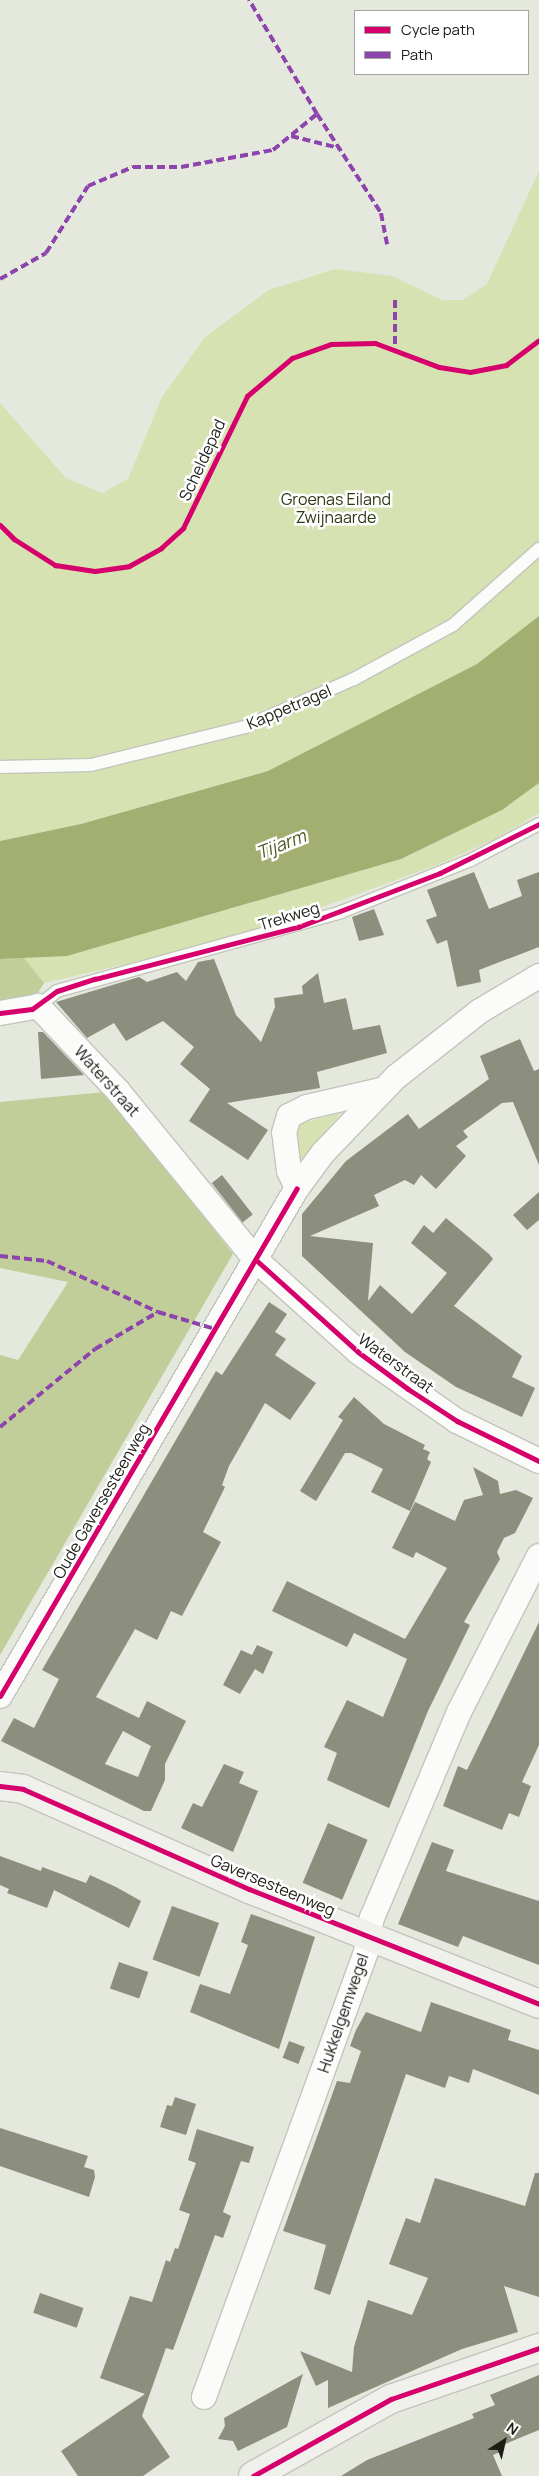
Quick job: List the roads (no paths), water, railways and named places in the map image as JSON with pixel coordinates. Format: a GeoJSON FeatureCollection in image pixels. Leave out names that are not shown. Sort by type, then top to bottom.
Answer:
{"type":"FeatureCollection","features":[{"type":"Feature","properties":{"kind":"street","name":"Oude Gaversesteenweg"},"geometry":{"type":"LineString","coordinates":[[0,1696],[297,1188],[384,1089],[480,1010],[539,976]]}},
{"type":"Feature","properties":{"kind":"street"},"geometry":{"type":"LineString","coordinates":[[0,1013],[38,1006]]}},
{"type":"Feature","properties":{"kind":"street","name":"Waterstraat"},"geometry":{"type":"LineString","coordinates":[[38,1006],[118,1091],[256,1260],[358,1352],[408,1389],[457,1421],[539,1461]]}},
{"type":"Feature","properties":{"kind":"street","name":"Oude Gaversesteenweg"},"geometry":{"type":"LineString","coordinates":[[297,1188],[289,1171],[284,1133],[289,1116],[307,1107],[384,1089]]}},
{"type":"Feature","properties":{"kind":"street","name":"Hukkelgemwegel"},"geometry":{"type":"LineString","coordinates":[[204,2397],[368,1937],[459,1712],[539,1556]]}},
{"type":"Feature","properties":{"kind":"street","name":"Gaversesteenweg"},"geometry":{"type":"LineString","coordinates":[[0,1786],[23,1789],[368,1937],[539,2004]]}},
{"type":"Feature","properties":{"kind":"street"},"geometry":{"type":"LineString","coordinates":[[254,2476],[391,2400],[539,2348]]}},
{"type":"Feature","properties":{"kind":"lane","name":"Kappetragel"},"geometry":{"type":"LineString","coordinates":[[0,767],[91,765],[245,727],[354,680],[453,625],[539,549]]}},
{"type":"Feature","properties":{"kind":"lane","name":"Trekweg"},"geometry":{"type":"LineString","coordinates":[[38,1006],[57,991],[298,927],[357,906],[471,860],[539,824]]}},
{"type":"Feature","properties":{"kind":"water","name":"Tijarm"},"geometry":{"type":"Polygon","coordinates":[[[539,616],[539,783],[502,810],[401,859],[67,956],[0,959],[0,841],[81,824],[268,771],[477,664],[539,616]]]}},
{"type":"Feature","properties":{"kind":"park label","name":"Groenas Eiland Zwijnaarde"},"geometry":{"type":"Point","coordinates":[336,508]}}]}
